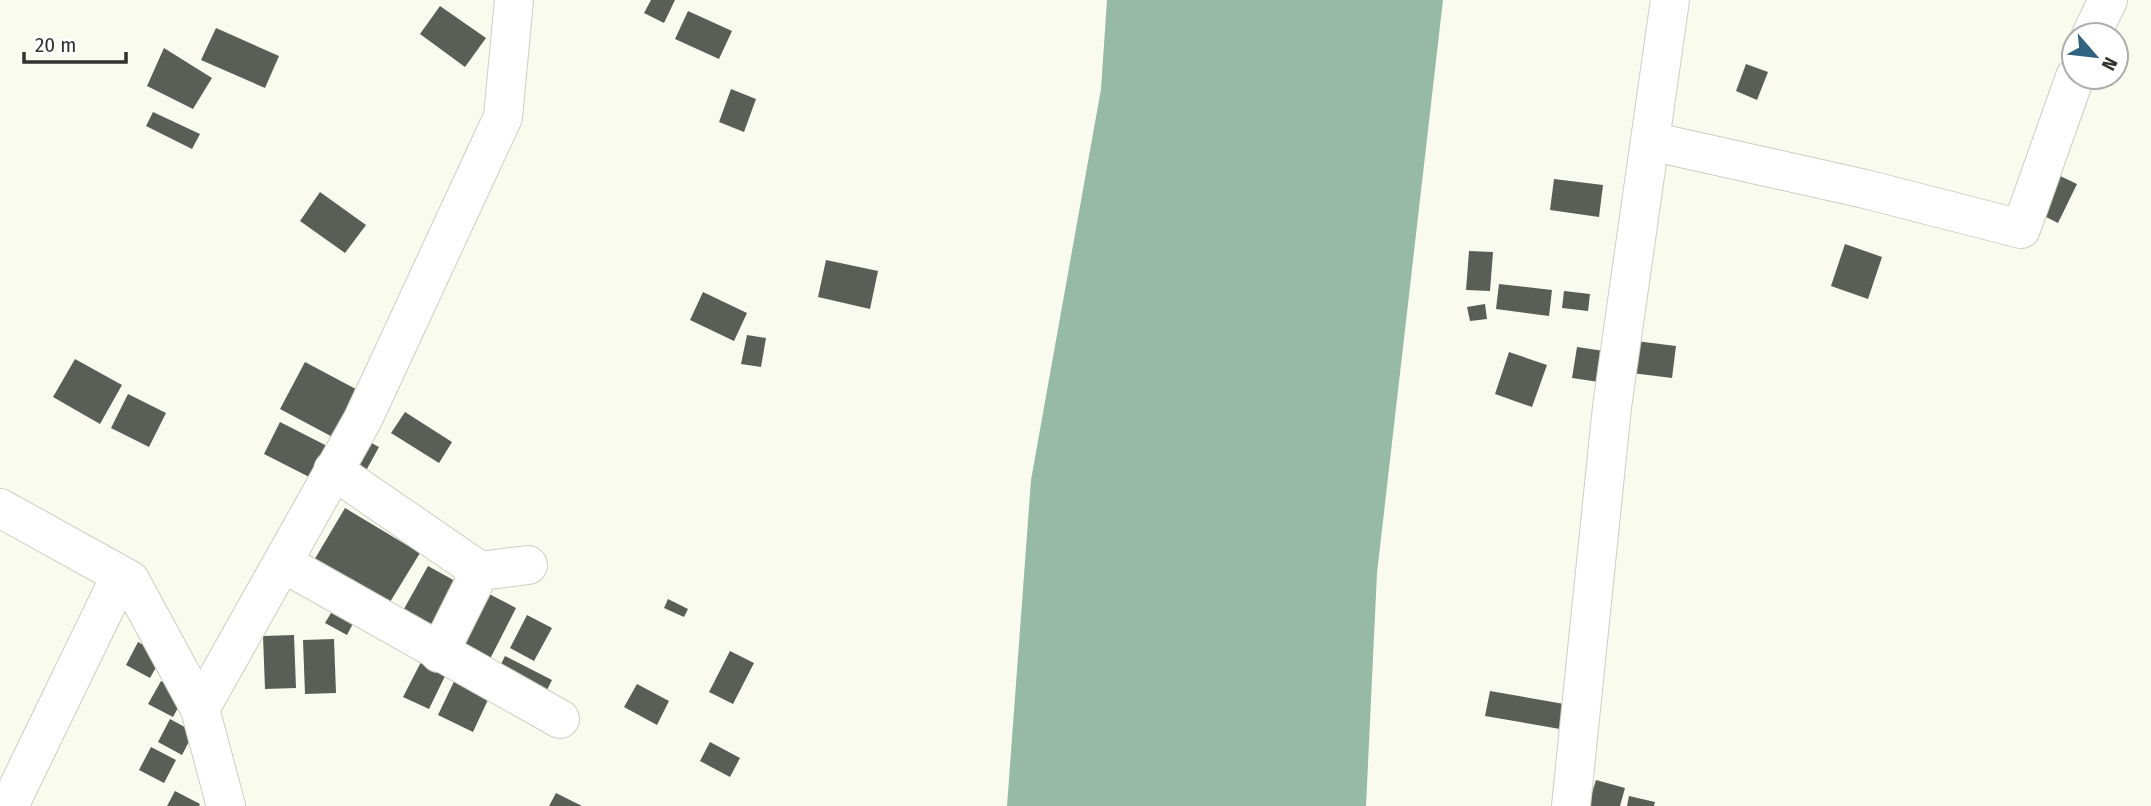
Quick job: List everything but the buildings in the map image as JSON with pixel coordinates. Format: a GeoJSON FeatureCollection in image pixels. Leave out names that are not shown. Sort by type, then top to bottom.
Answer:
{"type":"FeatureCollection","features":[{"type":"Feature","properties":{"kind":"street"},"geometry":{"type":"LineString","coordinates":[[200,709],[362,419],[503,117],[514,0]]}},
{"type":"Feature","properties":{"kind":"street"},"geometry":{"type":"LineString","coordinates":[[1571,806],[1612,407],[1670,0]]}},
{"type":"Feature","properties":{"kind":"street"},"geometry":{"type":"LineString","coordinates":[[2098,21],[2108,0]]}},
{"type":"Feature","properties":{"kind":"street"},"geometry":{"type":"LineString","coordinates":[[1650,141],[1866,188],[2021,229],[2070,91]]}},
{"type":"Feature","properties":{"kind":"street"},"geometry":{"type":"LineString","coordinates":[[333,470],[480,571],[528,565]]}},
{"type":"Feature","properties":{"kind":"street"},"geometry":{"type":"LineString","coordinates":[[0,508],[130,580],[200,709],[226,806]]}},
{"type":"Feature","properties":{"kind":"street"},"geometry":{"type":"LineString","coordinates":[[283,563],[560,719]]}},
{"type":"Feature","properties":{"kind":"street"},"geometry":{"type":"LineString","coordinates":[[439,653],[480,571]]}},
{"type":"Feature","properties":{"kind":"street"},"geometry":{"type":"LineString","coordinates":[[9,806],[121,575]]}},
{"type":"Feature","properties":{"kind":"shaded area"},"geometry":{"type":"Polygon","coordinates":[[[1107,0],[1443,0],[1377,573],[1366,806],[1007,806],[1031,480],[1101,89],[1107,0]]]}}]}
